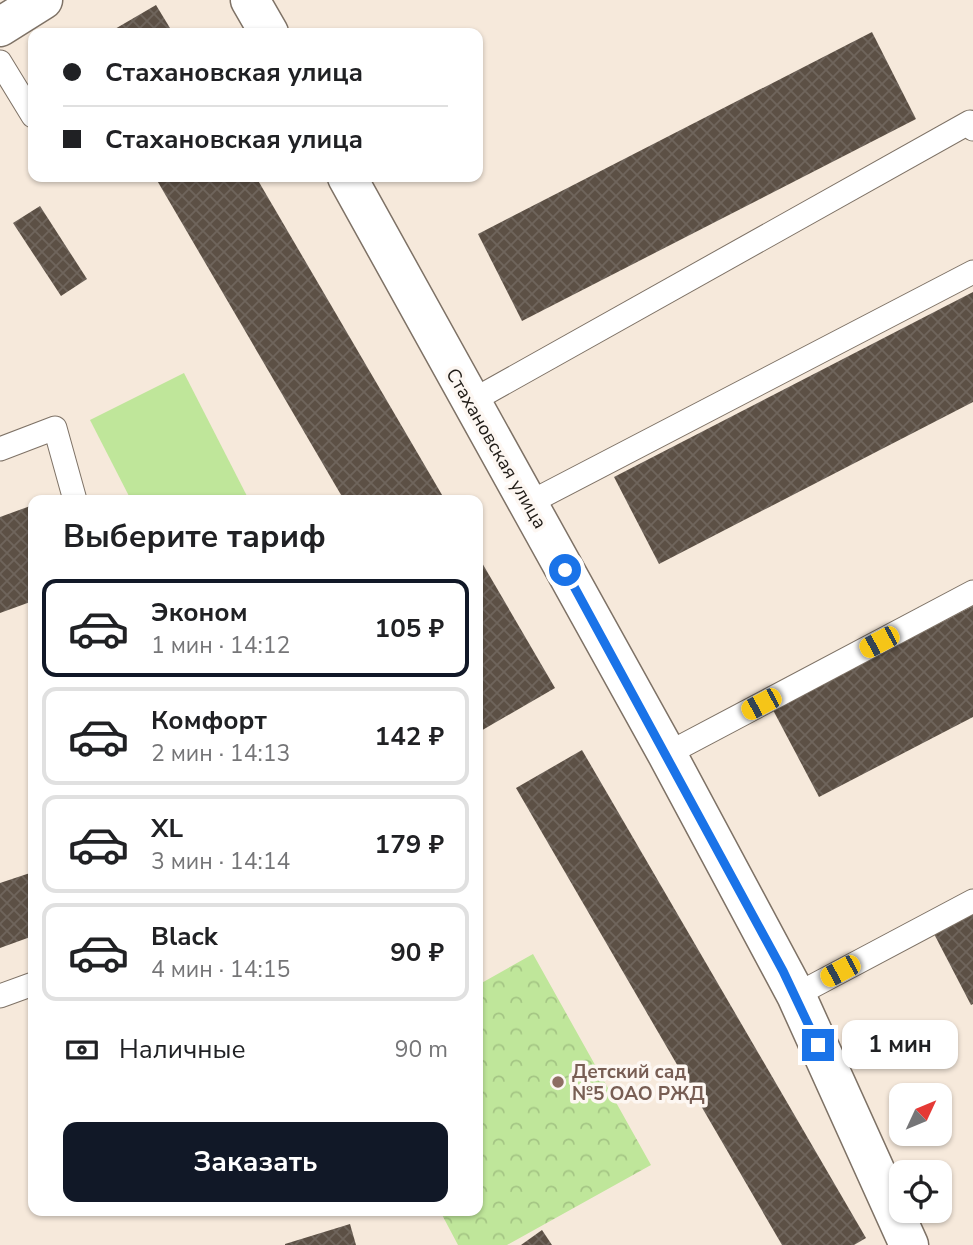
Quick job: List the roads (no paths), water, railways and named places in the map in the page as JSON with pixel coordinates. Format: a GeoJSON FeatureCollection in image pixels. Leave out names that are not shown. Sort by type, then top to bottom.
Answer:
{"type":"FeatureCollection","features":[{"type":"Feature","properties":{"kind":"street"},"geometry":{"type":"LineString","coordinates":[[0,27],[43,0]]}},
{"type":"Feature","properties":{"kind":"street"},"geometry":{"type":"LineString","coordinates":[[250,0],[266,28]]}},
{"type":"Feature","properties":{"kind":"street","name":"Стахановская улица"},"geometry":{"type":"LineString","coordinates":[[350,182],[667,754],[796,995],[909,1245]]}},
{"type":"Feature","properties":{"kind":"lane"},"geometry":{"type":"LineString","coordinates":[[0,62],[28,108]]}},
{"type":"Feature","properties":{"kind":"lane"},"geometry":{"type":"LineString","coordinates":[[470,402],[970,122],[973,129]]}},
{"type":"Feature","properties":{"kind":"lane"},"geometry":{"type":"LineString","coordinates":[[529,503],[973,272]]}},
{"type":"Feature","properties":{"kind":"lane"},"geometry":{"type":"LineString","coordinates":[[0,449],[55,428],[74,495]]}},
{"type":"Feature","properties":{"kind":"lane"},"geometry":{"type":"LineString","coordinates":[[667,754],[973,592]]}},
{"type":"Feature","properties":{"kind":"lane"},"geometry":{"type":"LineString","coordinates":[[796,995],[973,901]]}},
{"type":"Feature","properties":{"kind":"lane"},"geometry":{"type":"LineString","coordinates":[[0,996],[28,986]]}},
{"type":"Feature","properties":{"kind":"place","name":"Детский сад №5 ОАО РЖД"},"geometry":{"type":"Point","coordinates":[558,1082]}}]}
